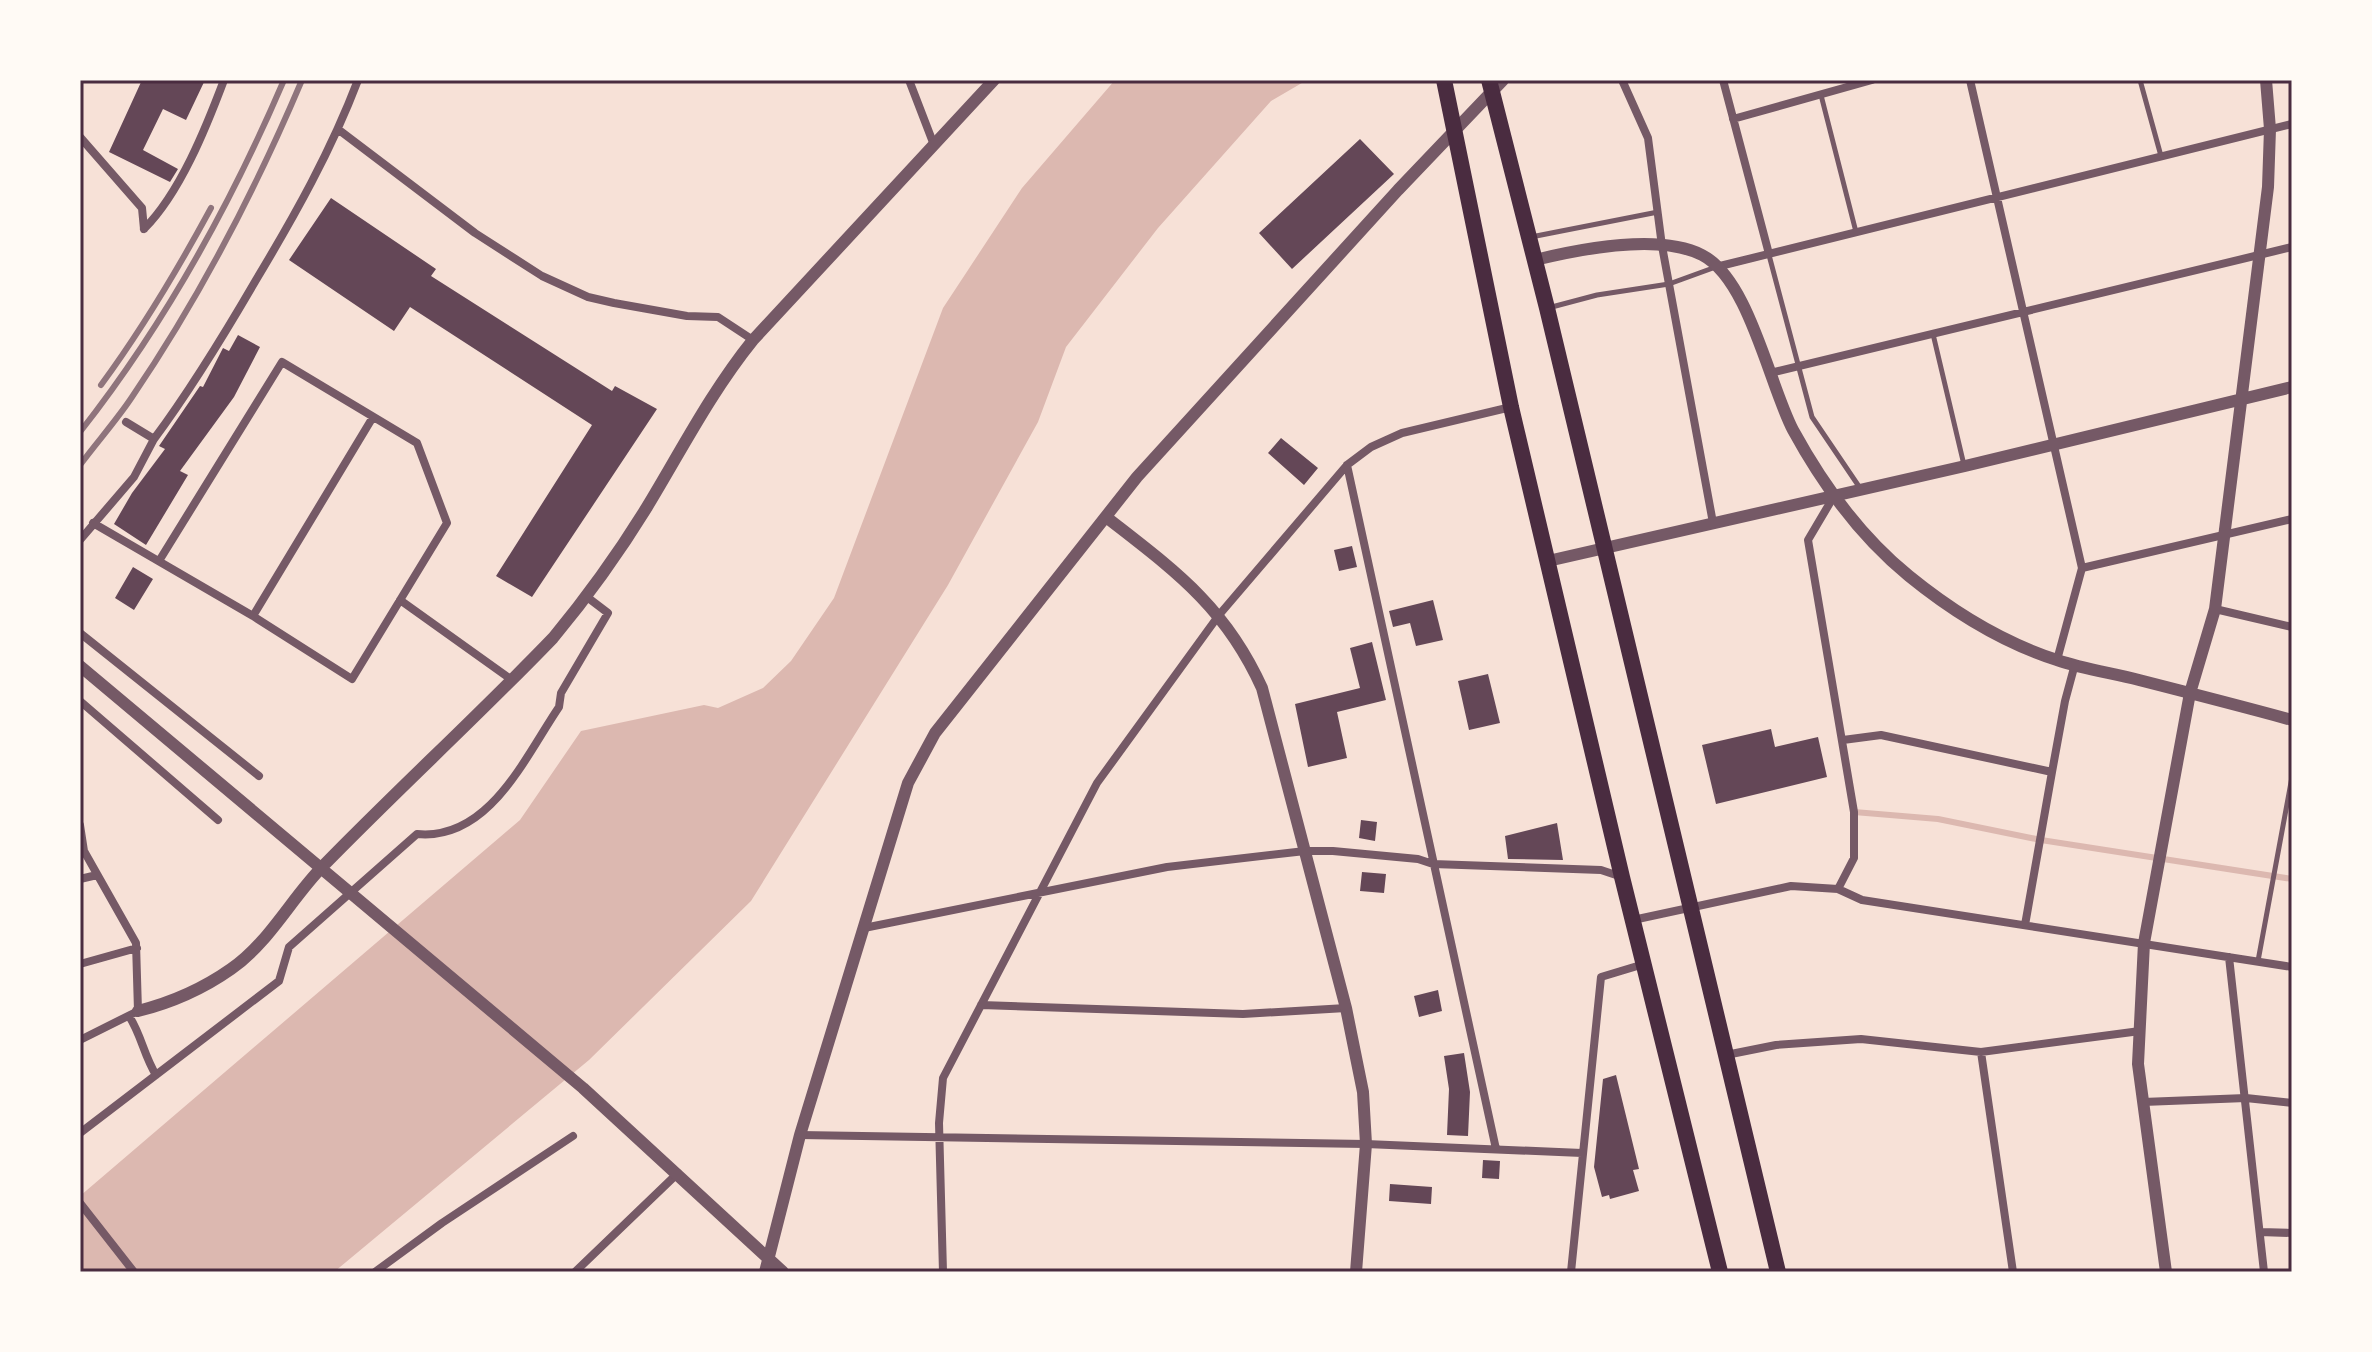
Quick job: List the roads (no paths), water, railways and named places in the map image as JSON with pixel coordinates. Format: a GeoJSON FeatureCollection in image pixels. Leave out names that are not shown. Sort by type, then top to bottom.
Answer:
{"type":"FeatureCollection","features":[{"type":"Feature","properties":{"kind":"highway"},"geometry":{"type":"LineString","coordinates":[[1444,80],[1511,407],[1622,877],[1720,1272]]}},
{"type":"Feature","properties":{"kind":"highway"},"geometry":{"type":"LineString","coordinates":[[1495,83],[1603,548],[1778,1272]]}},
{"type":"Feature","properties":{"kind":"street"},"geometry":{"type":"LineString","coordinates":[[80,137],[142,208],[144,229],[159,215],[184,169],[224,80]]}},
{"type":"Feature","properties":{"kind":"street"},"geometry":{"type":"LineString","coordinates":[[80,540],[134,477],[154,439],[207,362],[279,242],[339,130],[358,80]]}},
{"type":"Feature","properties":{"kind":"street"},"geometry":{"type":"LineString","coordinates":[[909,80],[934,145]]}},
{"type":"Feature","properties":{"kind":"street"},"geometry":{"type":"LineString","coordinates":[[80,1040],[133,1014],[188,993],[232,969],[321,867],[512,680],[587,597],[627,539],[728,372],[753,340],[994,80]]}},
{"type":"Feature","properties":{"kind":"street"},"geometry":{"type":"LineString","coordinates":[[1622,80],[1648,138],[1662,246],[1713,523]]}},
{"type":"Feature","properties":{"kind":"street"},"geometry":{"type":"LineString","coordinates":[[1723,80],[1769,254]]}},
{"type":"Feature","properties":{"kind":"street"},"geometry":{"type":"LineString","coordinates":[[1733,119],[1872,80]]}},
{"type":"Feature","properties":{"kind":"street"},"geometry":{"type":"LineString","coordinates":[[1970,80],[2082,568],[2057,660]]}},
{"type":"Feature","properties":{"kind":"street"},"geometry":{"type":"LineString","coordinates":[[2166,1272],[2138,1064],[2144,943],[2190,693],[2215,609],[2268,187],[2270,129],[2266,80]]}},
{"type":"Feature","properties":{"kind":"street"},"geometry":{"type":"LineString","coordinates":[[765,1272],[800,1135],[908,783],[935,733],[1137,477],[1495,83]]}},
{"type":"Feature","properties":{"kind":"street"},"geometry":{"type":"LineString","coordinates":[[1720,266],[2292,124]]}},
{"type":"Feature","properties":{"kind":"street"},"geometry":{"type":"LineString","coordinates":[[339,130],[475,233],[542,276],[588,297],[687,316],[718,317],[753,340]]}},
{"type":"Feature","properties":{"kind":"street"},"geometry":{"type":"LineString","coordinates":[[1535,260],[1605,245],[1662,246],[1701,254],[1720,266],[1743,305],[1792,427],[1834,496],[1868,538],[1909,576],[1951,607],[2007,639],[2057,660],[2292,720]]}},
{"type":"Feature","properties":{"kind":"street"},"geometry":{"type":"LineString","coordinates":[[1770,373],[2292,247]]}},
{"type":"Feature","properties":{"kind":"street"},"geometry":{"type":"LineString","coordinates":[[93,523],[253,616],[352,679],[447,523],[417,443],[282,362],[159,561]]}},
{"type":"Feature","properties":{"kind":"street"},"geometry":{"type":"LineString","coordinates":[[1548,561],[1965,466],[2292,387]]}},
{"type":"Feature","properties":{"kind":"street"},"geometry":{"type":"LineString","coordinates":[[944,1272],[940,1091],[943,1078],[1097,783],[1219,615],[1347,465],[1371,447],[1402,433],[1511,407]]}},
{"type":"Feature","properties":{"kind":"street"},"geometry":{"type":"LineString","coordinates":[[253,616],[373,417]]}},
{"type":"Feature","properties":{"kind":"street"},"geometry":{"type":"LineString","coordinates":[[126,422],[154,439]]}},
{"type":"Feature","properties":{"kind":"street"},"geometry":{"type":"LineString","coordinates":[[1347,465],[1496,1149]]}},
{"type":"Feature","properties":{"kind":"street"},"geometry":{"type":"LineString","coordinates":[[1834,496],[1808,540],[1854,812],[1854,858],[1838,889]]}},
{"type":"Feature","properties":{"kind":"street"},"geometry":{"type":"LineString","coordinates":[[1106,517],[1182,576],[1219,615],[1262,688],[1346,1008],[1363,1092],[1366,1144],[1356,1272]]}},
{"type":"Feature","properties":{"kind":"street"},"geometry":{"type":"LineString","coordinates":[[2082,568],[2292,519]]}},
{"type":"Feature","properties":{"kind":"street"},"geometry":{"type":"LineString","coordinates":[[80,1133],[279,981],[289,947],[417,834],[429,835],[457,829],[474,820],[502,791],[559,707],[561,693],[608,613],[587,597]]}},
{"type":"Feature","properties":{"kind":"street"},"geometry":{"type":"LineString","coordinates":[[400,600],[512,680]]}},
{"type":"Feature","properties":{"kind":"street"},"geometry":{"type":"LineString","coordinates":[[2215,609],[2292,627]]}},
{"type":"Feature","properties":{"kind":"street"},"geometry":{"type":"LineString","coordinates":[[80,633],[259,776]]}},
{"type":"Feature","properties":{"kind":"street"},"geometry":{"type":"LineString","coordinates":[[2025,925],[2065,701],[2075,664]]}},
{"type":"Feature","properties":{"kind":"street"},"geometry":{"type":"LineString","coordinates":[[80,666],[583,1088],[783,1272]]}},
{"type":"Feature","properties":{"kind":"street"},"geometry":{"type":"LineString","coordinates":[[80,701],[218,820]]}},
{"type":"Feature","properties":{"kind":"street"},"geometry":{"type":"LineString","coordinates":[[1843,740],[1881,735],[2052,772]]}},
{"type":"Feature","properties":{"kind":"street"},"geometry":{"type":"LineString","coordinates":[[80,825],[84,851],[137,948],[133,1014],[145,1057],[156,1075]]}},
{"type":"Feature","properties":{"kind":"street"},"geometry":{"type":"LineString","coordinates":[[864,928],[1167,867],[1305,851],[1404,858],[1433,864],[1601,870],[1622,877]]}},
{"type":"Feature","properties":{"kind":"street"},"geometry":{"type":"LineString","coordinates":[[80,879],[97,875]]}},
{"type":"Feature","properties":{"kind":"street"},"geometry":{"type":"LineString","coordinates":[[1633,920],[1791,886],[1838,889],[1862,900],[2292,967]]}},
{"type":"Feature","properties":{"kind":"street"},"geometry":{"type":"LineString","coordinates":[[80,964],[137,948]]}},
{"type":"Feature","properties":{"kind":"street"},"geometry":{"type":"LineString","coordinates":[[2229,957],[2264,1272]]}},
{"type":"Feature","properties":{"kind":"street"},"geometry":{"type":"LineString","coordinates":[[1571,1272],[1601,977],[1644,964]]}},
{"type":"Feature","properties":{"kind":"street"},"geometry":{"type":"LineString","coordinates":[[981,1005],[1243,1014],[1346,1008]]}},
{"type":"Feature","properties":{"kind":"street"},"geometry":{"type":"LineString","coordinates":[[1726,1055],[1776,1045],[1861,1039],[1981,1052],[2140,1031]]}},
{"type":"Feature","properties":{"kind":"street"},"geometry":{"type":"LineString","coordinates":[[1981,1052],[2013,1272]]}},
{"type":"Feature","properties":{"kind":"street"},"geometry":{"type":"LineString","coordinates":[[2143,1102],[2246,1098],[2292,1103]]}},
{"type":"Feature","properties":{"kind":"street"},"geometry":{"type":"LineString","coordinates":[[800,1135],[1366,1144],[1582,1153]]}},
{"type":"Feature","properties":{"kind":"street"},"geometry":{"type":"LineString","coordinates":[[375,1272],[442,1223],[573,1136]]}},
{"type":"Feature","properties":{"kind":"street"},"geometry":{"type":"LineString","coordinates":[[575,1272],[678,1173]]}},
{"type":"Feature","properties":{"kind":"street"},"geometry":{"type":"LineString","coordinates":[[80,1203],[134,1272]]}},
{"type":"Feature","properties":{"kind":"street"},"geometry":{"type":"LineString","coordinates":[[2260,1232],[2292,1233]]}},
{"type":"Feature","properties":{"kind":"lane"},"geometry":{"type":"LineString","coordinates":[[1831,80],[1834,91]]}},
{"type":"Feature","properties":{"kind":"lane"},"geometry":{"type":"LineString","coordinates":[[2140,80],[2161,157]]}},
{"type":"Feature","properties":{"kind":"lane"},"geometry":{"type":"LineString","coordinates":[[1821,95],[1856,232]]}},
{"type":"Feature","properties":{"kind":"lane"},"geometry":{"type":"LineString","coordinates":[[1529,237],[1659,211]]}},
{"type":"Feature","properties":{"kind":"lane"},"geometry":{"type":"LineString","coordinates":[[1769,254],[1812,417],[1861,490]]}},
{"type":"Feature","properties":{"kind":"lane"},"geometry":{"type":"LineString","coordinates":[[1547,308],[1597,295],[1669,284],[1720,266]]}},
{"type":"Feature","properties":{"kind":"lane"},"geometry":{"type":"LineString","coordinates":[[1933,334],[1965,466]]}},
{"type":"Feature","properties":{"kind":"lane"},"geometry":{"type":"LineString","coordinates":[[2258,962],[2292,777]]}},
{"type":"Feature","properties":{"kind":"waterway"},"geometry":{"type":"LineString","coordinates":[[1854,812],[1938,819],[2041,840],[2292,879]]}},
{"type":"Feature","properties":{"kind":"railway"},"geometry":{"type":"LineString","coordinates":[[80,432],[140,349],[194,263],[241,173],[284,80]]}},
{"type":"Feature","properties":{"kind":"railway"},"geometry":{"type":"LineString","coordinates":[[80,465],[120,415],[181,321],[245,203],[302,80]]}},
{"type":"Feature","properties":{"kind":"railway"},"geometry":{"type":"LineString","coordinates":[[101,385],[159,298],[211,208]]}}]}
